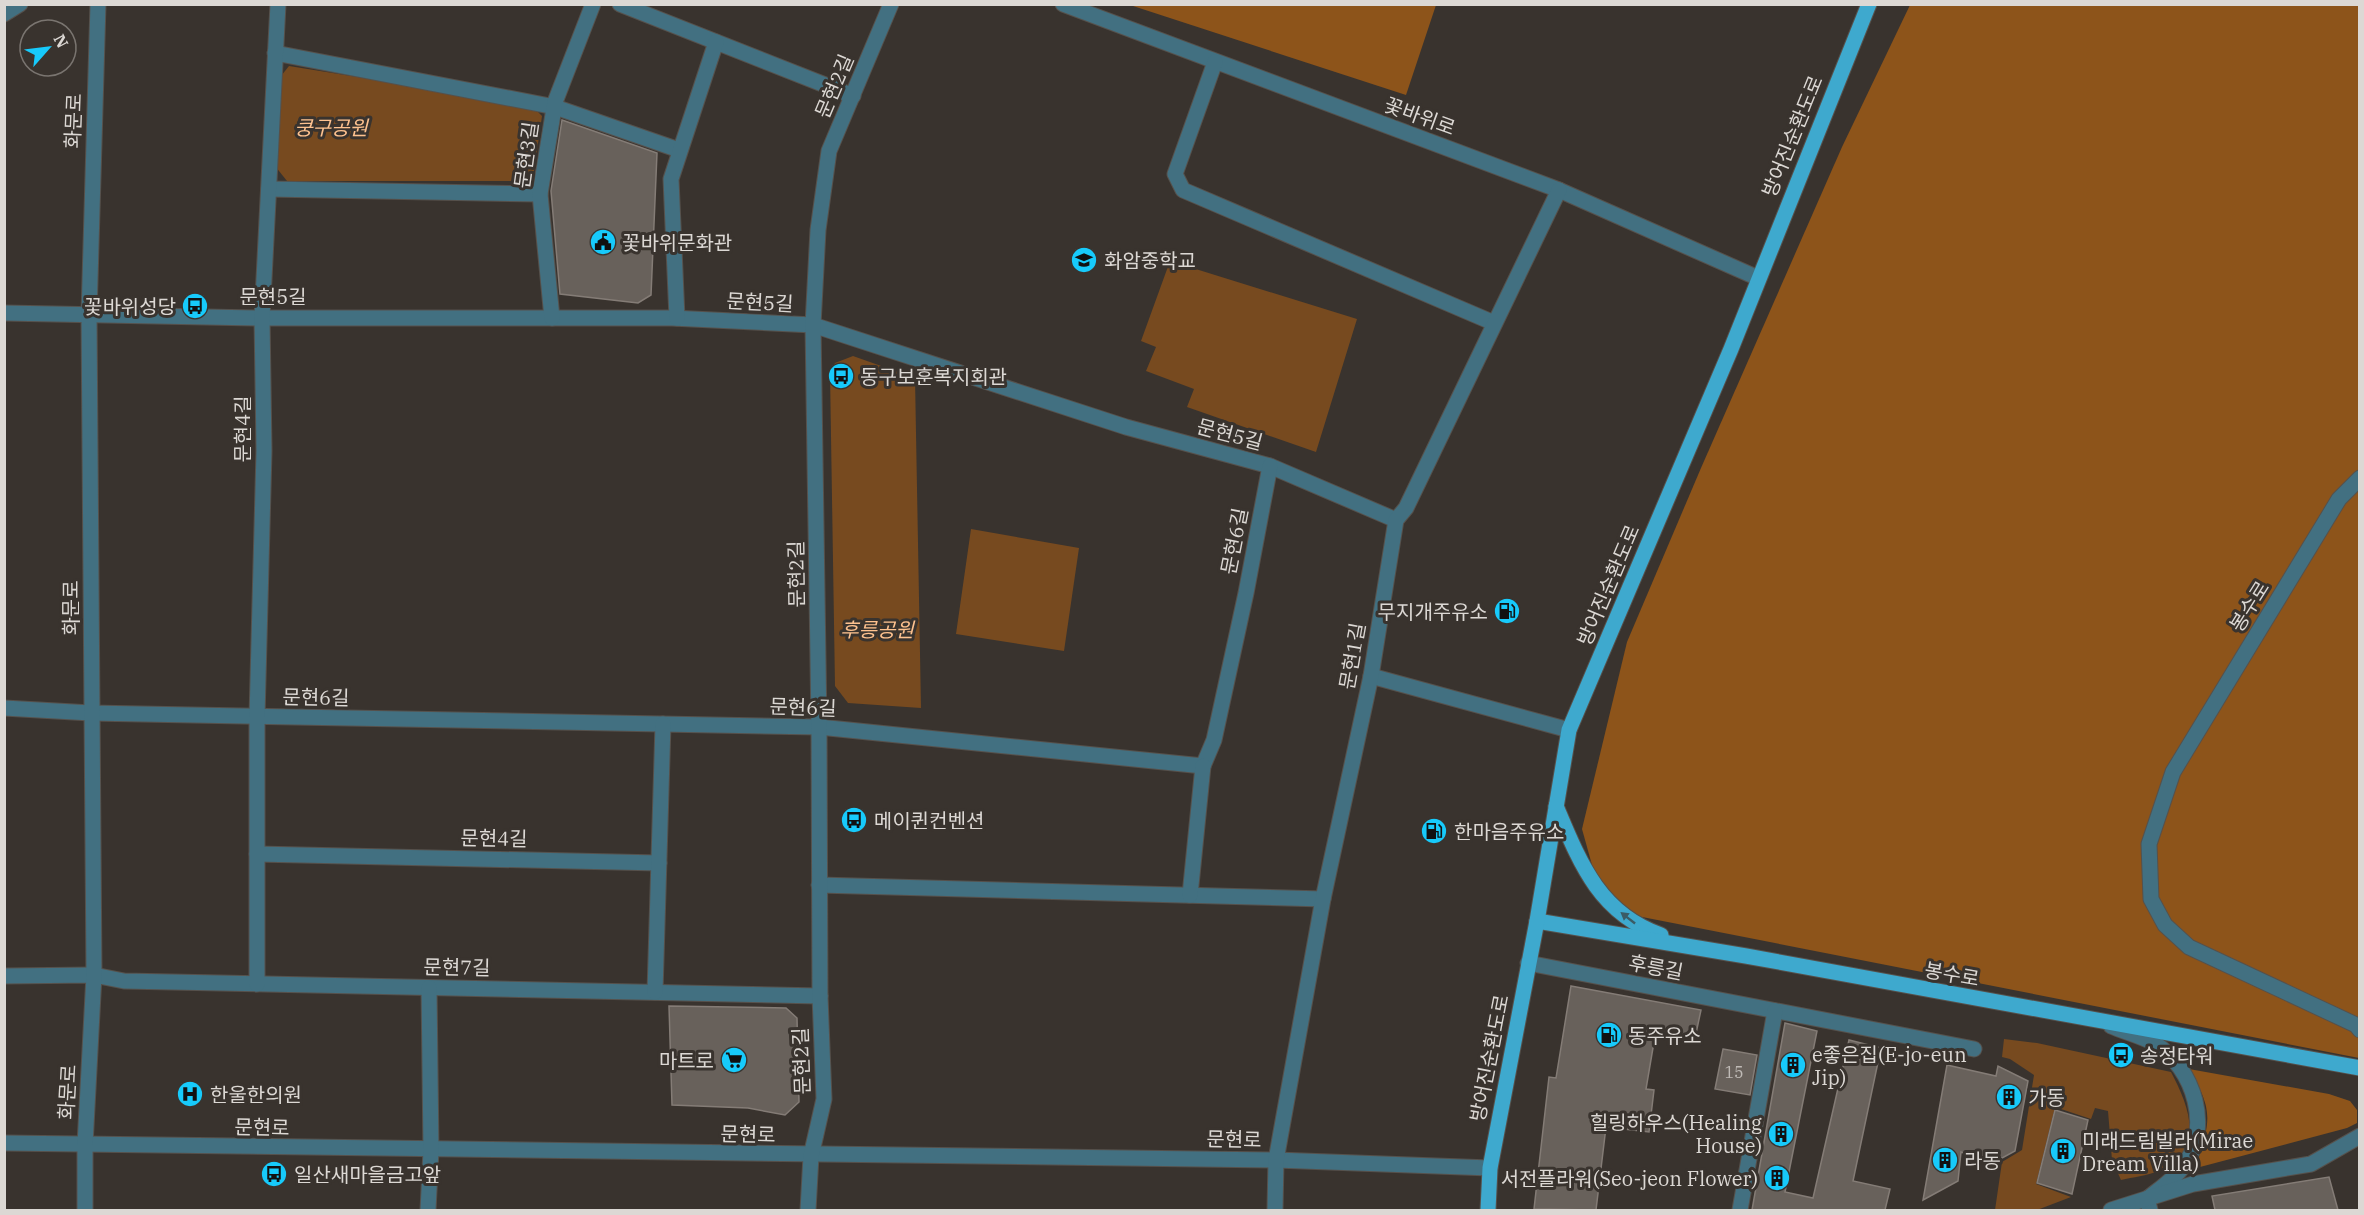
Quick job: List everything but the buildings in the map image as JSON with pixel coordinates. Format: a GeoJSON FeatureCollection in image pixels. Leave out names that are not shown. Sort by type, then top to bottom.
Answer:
{"type":"FeatureCollection","features":[{"type":"Feature","properties":{"kind":"main road","name":"방어진순환도로"},"geometry":{"type":"LineString","coordinates":[[1488,1210],[1490,1168],[1537,921],[1569,730],[1731,349],[1869,4]]}},
{"type":"Feature","properties":{"kind":"main road"},"geometry":{"type":"LineString","coordinates":[[1556,806],[1573,846],[1602,897],[1640,928],[1701,949]]}},
{"type":"Feature","properties":{"kind":"main road","name":"봉수로"},"geometry":{"type":"LineString","coordinates":[[1537,921],[2360,1068]]}},
{"type":"Feature","properties":{"kind":"street"},"geometry":{"type":"LineString","coordinates":[[4,14],[20,4]]}},
{"type":"Feature","properties":{"kind":"street","name":"화문로"},"geometry":{"type":"LineString","coordinates":[[85,1210],[85,1146],[94,975],[89,315],[98,4]]}},
{"type":"Feature","properties":{"kind":"street","name":"문현4길"},"geometry":{"type":"LineString","coordinates":[[257,984],[257,717],[264,451],[262,318],[278,4]]}},
{"type":"Feature","properties":{"kind":"street","name":"문현3길"},"geometry":{"type":"LineString","coordinates":[[552,318],[540,194],[555,107],[593,4]]}},
{"type":"Feature","properties":{"kind":"street"},"geometry":{"type":"LineString","coordinates":[[620,4],[853,96]]}},
{"type":"Feature","properties":{"kind":"street","name":"문현2길"},"geometry":{"type":"LineString","coordinates":[[808,1210],[811,1156],[824,1099],[820,996],[813,325],[818,230],[830,152],[891,4]]}},
{"type":"Feature","properties":{"kind":"street","name":"꽃바위로"},"geometry":{"type":"LineString","coordinates":[[1063,4],[1560,190],[1758,278]]}},
{"type":"Feature","properties":{"kind":"street"},"geometry":{"type":"LineString","coordinates":[[677,318],[671,179],[716,42]]}},
{"type":"Feature","properties":{"kind":"street"},"geometry":{"type":"LineString","coordinates":[[275,53],[555,107],[679,150]]}},
{"type":"Feature","properties":{"kind":"street"},"geometry":{"type":"LineString","coordinates":[[1215,62],[1175,174],[1183,190],[1494,323]]}},
{"type":"Feature","properties":{"kind":"street"},"geometry":{"type":"LineString","coordinates":[[269,189],[540,194]]}},
{"type":"Feature","properties":{"kind":"street","name":"문현1길"},"geometry":{"type":"LineString","coordinates":[[1275,1210],[1276,1160],[1323,899],[1371,676],[1396,520],[1406,508],[1560,190]]}},
{"type":"Feature","properties":{"kind":"street","name":"문현5길"},"geometry":{"type":"LineString","coordinates":[[4,313],[262,318],[677,318],[813,325],[1126,427],[1270,466],[1396,520]]}},
{"type":"Feature","properties":{"kind":"street","name":"문현6길"},"geometry":{"type":"LineString","coordinates":[[4,708],[91,713],[819,728],[1203,766],[1214,740],[1246,593],[1270,466]]}},
{"type":"Feature","properties":{"kind":"street","name":"봉수로"},"geometry":{"type":"LineString","coordinates":[[2360,478],[2339,499],[2173,772],[2149,844],[2151,899],[2165,925],[2189,947],[2280,988],[2360,1030]]}},
{"type":"Feature","properties":{"kind":"street"},"geometry":{"type":"LineString","coordinates":[[1371,676],[1569,730]]}},
{"type":"Feature","properties":{"kind":"street"},"geometry":{"type":"LineString","coordinates":[[655,992],[663,724]]}},
{"type":"Feature","properties":{"kind":"street"},"geometry":{"type":"LineString","coordinates":[[1190,895],[1203,766]]}},
{"type":"Feature","properties":{"kind":"street","name":"문현4길"},"geometry":{"type":"LineString","coordinates":[[257,854],[659,863]]}},
{"type":"Feature","properties":{"kind":"street"},"geometry":{"type":"LineString","coordinates":[[819,885],[1323,899]]}},
{"type":"Feature","properties":{"kind":"street","name":"후릉길"},"geometry":{"type":"LineString","coordinates":[[1528,963],[1974,1049]]}},
{"type":"Feature","properties":{"kind":"street","name":"문현7길"},"geometry":{"type":"LineString","coordinates":[[4,976],[94,975],[124,981],[820,996]]}},
{"type":"Feature","properties":{"kind":"street"},"geometry":{"type":"LineString","coordinates":[[428,1210],[431,1150],[429,988]]}},
{"type":"Feature","properties":{"kind":"street"},"geometry":{"type":"LineString","coordinates":[[1740,1210],[1775,1011]]}},
{"type":"Feature","properties":{"kind":"street"},"geometry":{"type":"LineString","coordinates":[[2099,1021],[2154,1044],[2180,1065],[2199,1110],[2196,1142],[2182,1168],[2149,1205]]}},
{"type":"Feature","properties":{"kind":"street"},"geometry":{"type":"LineString","coordinates":[[2111,1210],[2149,1205],[2193,1184],[2311,1164],[2360,1136]]}},
{"type":"Feature","properties":{"kind":"street","name":"문현로"},"geometry":{"type":"LineString","coordinates":[[4,1143],[811,1156],[1276,1160],[1490,1168]]}},
{"type":"Feature","properties":{"kind":"green space","name":"쿵구공원"},"geometry":{"type":"Polygon","coordinates":[[[289,66],[531,105],[542,116],[534,171],[522,181],[287,181],[275,166],[277,81],[289,66]]]}},
{"type":"Feature","properties":{"kind":"green space"},"geometry":{"type":"Polygon","coordinates":[[[1170,261],[1357,319],[1316,452],[1187,407],[1194,389],[1146,371],[1156,347],[1141,341],[1170,261]]]}},
{"type":"Feature","properties":{"kind":"green space","name":"후릉공원"},"geometry":{"type":"Polygon","coordinates":[[[853,356],[915,378],[921,708],[848,703],[835,686],[830,373],[835,363],[853,356]]]}},
{"type":"Feature","properties":{"kind":"green space"},"geometry":{"type":"Polygon","coordinates":[[[971,529],[1079,548],[1064,651],[956,634],[971,529]]]}},
{"type":"Feature","properties":{"kind":"green space"},"geometry":{"type":"Polygon","coordinates":[[[2004,1039],[2037,1043],[2171,1072],[2184,1100],[2190,1127],[2183,1152],[2173,1162],[2158,1171],[2121,1180],[2112,1160],[2108,1111],[2095,1108],[2091,1119],[2055,1107],[2036,1184],[2071,1197],[2037,1210],[1995,1210],[2002,1162],[2022,1150],[2034,1075],[2010,1059],[2002,1057],[2004,1039]]]}},
{"type":"Feature","properties":{"kind":"shaded area"},"geometry":{"type":"Polygon","coordinates":[[[1130,5],[1436,5],[1406,95],[1130,5]]]}},
{"type":"Feature","properties":{"kind":"shaded area"},"geometry":{"type":"Polygon","coordinates":[[[1910,5],[2359,5],[2359,1058],[1637,916],[1597,883],[1582,829],[1627,642],[1842,147],[1910,5]]]}},
{"type":"Feature","properties":{"kind":"shaded area"},"geometry":{"type":"Polygon","coordinates":[[[2189,1069],[2329,1094],[2350,1101],[2357,1110],[2357,1123],[2347,1128],[2200,1167],[2197,1163],[2207,1125],[2206,1105],[2189,1069]]]}},
{"type":"Feature","properties":{"kind":"place","name":"꽃바위문화관"},"geometry":{"type":"Point","coordinates":[603,242]}},
{"type":"Feature","properties":{"kind":"place","name":"화암중학교"},"geometry":{"type":"Point","coordinates":[1084,260]}},
{"type":"Feature","properties":{"kind":"place","name":"꽃바위성당"},"geometry":{"type":"Point","coordinates":[195,306]}},
{"type":"Feature","properties":{"kind":"place","name":"동구보훈복지회관"},"geometry":{"type":"Point","coordinates":[841,376]}},
{"type":"Feature","properties":{"kind":"place","name":"무지개주유소"},"geometry":{"type":"Point","coordinates":[1507,611]}},
{"type":"Feature","properties":{"kind":"place","name":"메이퀸컨벤션"},"geometry":{"type":"Point","coordinates":[854,820]}},
{"type":"Feature","properties":{"kind":"place","name":"한마음주유소"},"geometry":{"type":"Point","coordinates":[1434,831]}},
{"type":"Feature","properties":{"kind":"place","name":"동주유소"},"geometry":{"type":"Point","coordinates":[1609,1035]}},
{"type":"Feature","properties":{"kind":"place","name":"송정타워"},"geometry":{"type":"Point","coordinates":[2121,1055]}},
{"type":"Feature","properties":{"kind":"place","name":"마트로"},"geometry":{"type":"Point","coordinates":[734,1060]}},
{"type":"Feature","properties":{"kind":"place","name":"e좋은집(E-jo-eun Jip)"},"geometry":{"type":"Point","coordinates":[1793,1065]}},
{"type":"Feature","properties":{"kind":"place","name":"한울한의원"},"geometry":{"type":"Point","coordinates":[190,1094]}},
{"type":"Feature","properties":{"kind":"place","name":"가동"},"geometry":{"type":"Point","coordinates":[2009,1097]}},
{"type":"Feature","properties":{"kind":"place","name":"힐링하우스(Healing House)"},"geometry":{"type":"Point","coordinates":[1781,1134]}},
{"type":"Feature","properties":{"kind":"place","name":"미래드림빌라(Mirae Dream Villa)"},"geometry":{"type":"Point","coordinates":[2063,1151]}},
{"type":"Feature","properties":{"kind":"place","name":"라동"},"geometry":{"type":"Point","coordinates":[1945,1160]}},
{"type":"Feature","properties":{"kind":"place","name":"일산새마을금고앞"},"geometry":{"type":"Point","coordinates":[274,1174]}},
{"type":"Feature","properties":{"kind":"place","name":"서전플라워(Seo-jeon Flower)"},"geometry":{"type":"Point","coordinates":[1777,1178]}}]}
